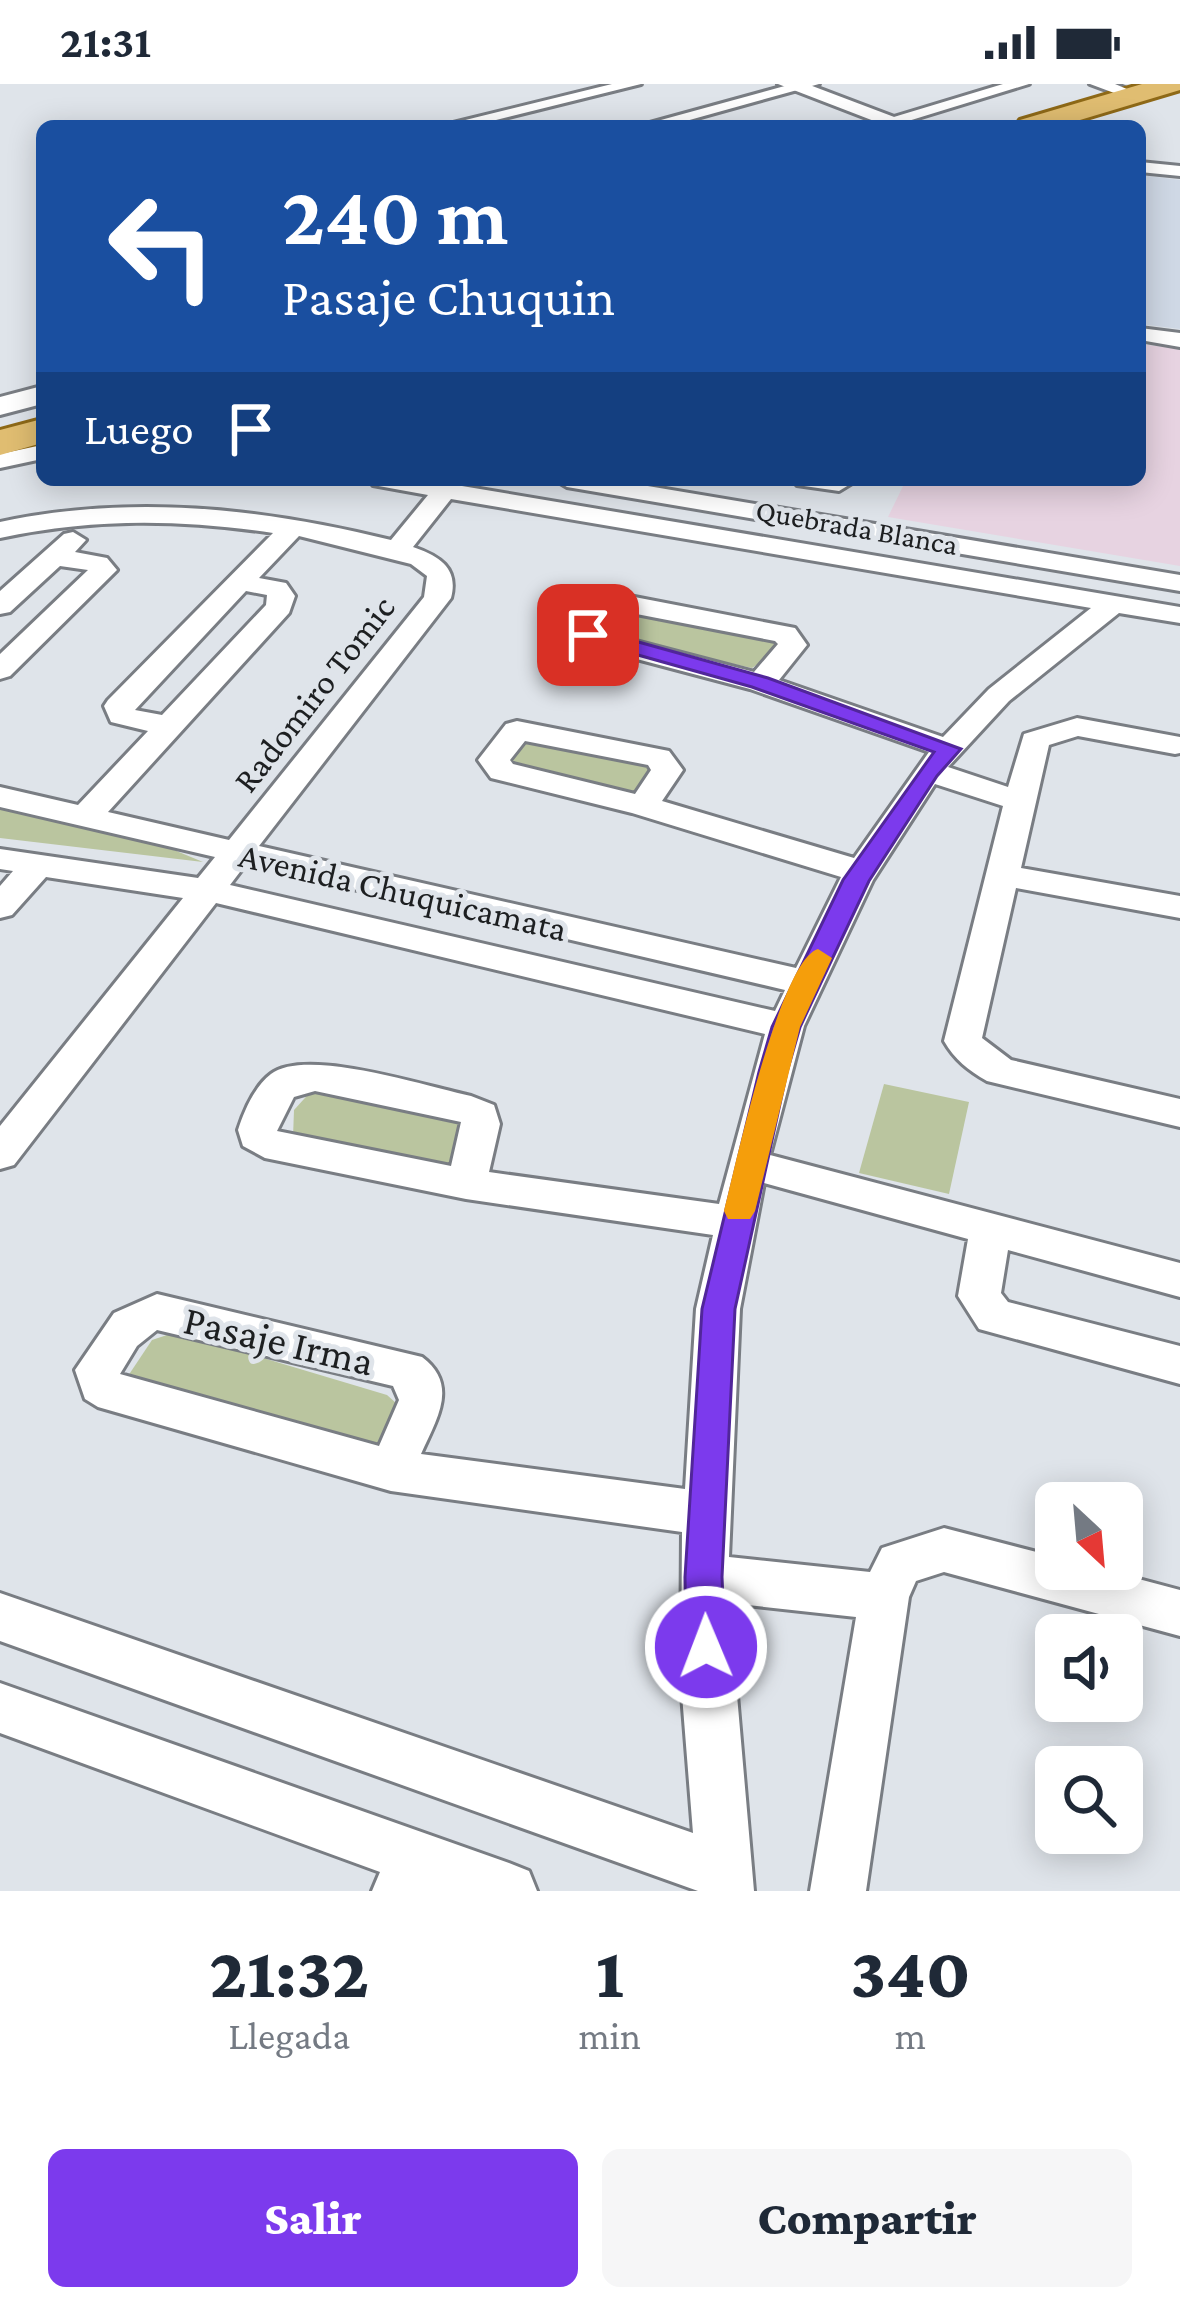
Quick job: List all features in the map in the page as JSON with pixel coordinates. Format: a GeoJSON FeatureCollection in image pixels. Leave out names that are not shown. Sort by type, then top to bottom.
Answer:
{"type":"FeatureCollection","features":[{"type":"Feature","properties":{"kind":"main road"},"geometry":{"type":"LineString","coordinates":[[1050,120],[1172,84]]}},
{"type":"Feature","properties":{"kind":"main road"},"geometry":{"type":"LineString","coordinates":[[1091,120],[1180,94]]}},
{"type":"Feature","properties":{"kind":"main road"},"geometry":{"type":"LineString","coordinates":[[0,427],[36,417]]}},
{"type":"Feature","properties":{"kind":"main road"},"geometry":{"type":"LineString","coordinates":[[0,443],[36,432]]}},
{"type":"Feature","properties":{"kind":"street"},"geometry":{"type":"LineString","coordinates":[[476,120],[633,84]]}},
{"type":"Feature","properties":{"kind":"street"},"geometry":{"type":"LineString","coordinates":[[904,120],[1022,84]]}},
{"type":"Feature","properties":{"kind":"street"},"geometry":{"type":"LineString","coordinates":[[1098,84],[1132,95]]}},
{"type":"Feature","properties":{"kind":"street"},"geometry":{"type":"LineString","coordinates":[[670,120],[799,85],[882,120]]}},
{"type":"Feature","properties":{"kind":"street"},"geometry":{"type":"LineString","coordinates":[[1146,168],[1180,171]]}},
{"type":"Feature","properties":{"kind":"street"},"geometry":{"type":"LineString","coordinates":[[1146,335],[1180,340]]}},
{"type":"Feature","properties":{"kind":"street"},"geometry":{"type":"LineString","coordinates":[[0,406],[36,396]]}},
{"type":"Feature","properties":{"kind":"street"},"geometry":{"type":"LineString","coordinates":[[0,443],[36,442]]}},
{"type":"Feature","properties":{"kind":"street"},"geometry":{"type":"LineString","coordinates":[[0,461],[36,453]]}},
{"type":"Feature","properties":{"kind":"street"},"geometry":{"type":"LineString","coordinates":[[398,548],[449,486]]}},
{"type":"Feature","properties":{"kind":"street","name":"Quebrada Blanca"},"geometry":{"type":"LineString","coordinates":[[456,486],[1180,615]]}},
{"type":"Feature","properties":{"kind":"street"},"geometry":{"type":"LineString","coordinates":[[603,486],[1180,583]]}},
{"type":"Feature","properties":{"kind":"street"},"geometry":{"type":"LineString","coordinates":[[0,606],[103,514]]}},
{"type":"Feature","properties":{"kind":"street","name":"Radomiro Tomic"},"geometry":{"type":"LineString","coordinates":[[0,530],[103,514],[205,514],[398,548],[437,569],[442,580],[437,598],[0,1154]]}},
{"type":"Feature","properties":{"kind":"street"},"geometry":{"type":"LineString","coordinates":[[170,726],[122,716],[119,706],[291,529]]}},
{"type":"Feature","properties":{"kind":"street"},"geometry":{"type":"LineString","coordinates":[[1,667],[104,570],[98,564],[55,556]]}},
{"type":"Feature","properties":{"kind":"street"},"geometry":{"type":"LineString","coordinates":[[87,815],[279,607],[281,596],[276,589],[240,582]]}},
{"type":"Feature","properties":{"kind":"street"},"geometry":{"type":"LineString","coordinates":[[760,682],[793,646],[784,634],[619,602],[605,607],[589,630],[594,639],[760,682],[1020,801]]}},
{"type":"Feature","properties":{"kind":"street"},"geometry":{"type":"LineString","coordinates":[[0,1617],[725,1881],[706,1682],[704,1577],[718,1309],[748,1164],[786,1027],[862,872],[939,760],[999,695],[1113,604]]}},
{"type":"Feature","properties":{"kind":"street"},"geometry":{"type":"LineString","coordinates":[[1178,744],[1077,727],[1034,740],[963,1041],[978,1058],[1000,1071],[1179,1110]]}},
{"type":"Feature","properties":{"kind":"street"},"geometry":{"type":"LineString","coordinates":[[644,806],[667,770],[658,758],[517,730],[494,760],[502,771],[644,806],[862,872]]}},
{"type":"Feature","properties":{"kind":"street","name":"Avenida Chuquicamata"},"geometry":{"type":"LineString","coordinates":[[0,797],[806,983]]}},
{"type":"Feature","properties":{"kind":"street","name":"Avenida Chuquicamata"},"geometry":{"type":"LineString","coordinates":[[0,859],[211,891],[786,1027]]}},
{"type":"Feature","properties":{"kind":"street"},"geometry":{"type":"LineString","coordinates":[[0,907],[37,866]]}},
{"type":"Feature","properties":{"kind":"street"},"geometry":{"type":"LineString","coordinates":[[1002,875],[1180,907]]}},
{"type":"Feature","properties":{"kind":"street"},"geometry":{"type":"LineString","coordinates":[[466,1184],[481,1124],[480,1115],[471,1110],[297,1078],[286,1082],[257,1125],[257,1136],[265,1143],[466,1184],[737,1222]]}},
{"type":"Feature","properties":{"kind":"street"},"geometry":{"type":"LineString","coordinates":[[748,1164],[1180,1280]]}},
{"type":"Feature","properties":{"kind":"street"},"geometry":{"type":"LineString","coordinates":[[991,1228],[979,1296],[994,1316],[1180,1365]]}},
{"type":"Feature","properties":{"kind":"street","name":"Pasaje Irma"},"geometry":{"type":"LineString","coordinates":[[391,1470],[422,1400],[420,1381],[406,1370],[157,1312],[139,1314],[97,1370],[101,1386],[114,1393],[391,1470],[710,1514]]}},
{"type":"Feature","properties":{"kind":"street"},"geometry":{"type":"LineString","coordinates":[[704,1577],[891,1581],[944,1550],[1180,1613]]}},
{"type":"Feature","properties":{"kind":"street"},"geometry":{"type":"LineString","coordinates":[[838,1891],[891,1581]]}},
{"type":"Feature","properties":{"kind":"street"},"geometry":{"type":"LineString","coordinates":[[0,1708],[407,1873],[508,1891]]}},
{"type":"Feature","properties":{"kind":"shaded area"},"geometry":{"type":"Polygon","coordinates":[[[1146,176],[1180,180],[1180,329],[1146,325],[1146,176]]]}},
{"type":"Feature","properties":{"kind":"shaded area"},"geometry":{"type":"Polygon","coordinates":[[[1146,345],[1180,349],[1180,566],[888,517],[903,486],[1146,486],[1146,345]]]}},
{"type":"Feature","properties":{"kind":"green space"},"geometry":{"type":"Polygon","coordinates":[[[620,608],[775,637],[779,650],[752,668],[611,637],[604,626],[620,608]]]}},
{"type":"Feature","properties":{"kind":"green space"},"geometry":{"type":"Polygon","coordinates":[[[532,738],[649,764],[657,773],[640,794],[521,768],[510,759],[532,738]]]}},
{"type":"Feature","properties":{"kind":"green space"},"geometry":{"type":"Polygon","coordinates":[[[0,807],[162,845],[203,862],[0,838],[0,807]]]}},
{"type":"Feature","properties":{"kind":"green space"},"geometry":{"type":"Polygon","coordinates":[[[884,1084],[969,1102],[949,1194],[859,1173],[884,1084]]]}},
{"type":"Feature","properties":{"kind":"green space"},"geometry":{"type":"Polygon","coordinates":[[[314,1088],[452,1116],[468,1133],[451,1166],[293,1137],[294,1110],[314,1088]]]}},
{"type":"Feature","properties":{"kind":"green space"},"geometry":{"type":"Polygon","coordinates":[[[176,1332],[387,1395],[405,1411],[381,1446],[126,1379],[152,1340],[176,1332]]]}},
{"type":"Feature","properties":{"kind":"slow traffic"},"geometry":{"type":"LineString","coordinates":[[739,1211],[786,1027],[818,958]]}},
{"type":"Feature","properties":{"kind":"route"},"geometry":{"type":"LineString","coordinates":[[588,635],[760,682],[949,749],[928,772],[856,880],[786,1027],[748,1164],[718,1309],[704,1577],[706,1647]]}}]}
